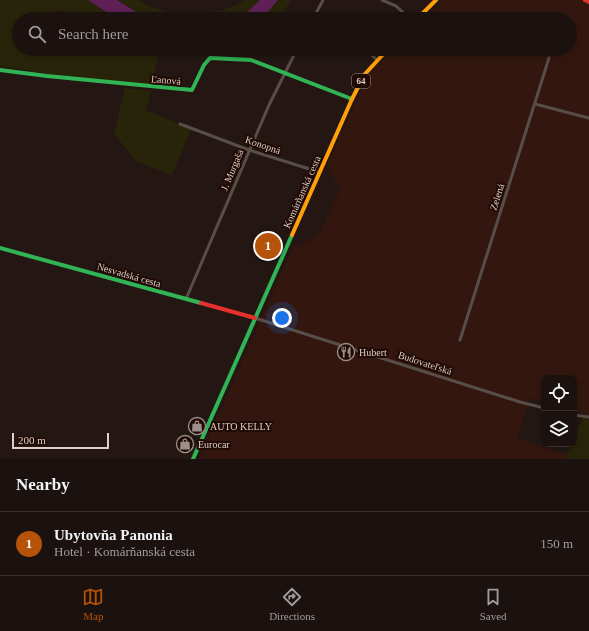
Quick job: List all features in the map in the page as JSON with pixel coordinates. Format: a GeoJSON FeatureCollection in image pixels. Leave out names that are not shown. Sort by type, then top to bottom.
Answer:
{"type":"FeatureCollection","features":[{"type":"Feature","properties":{"kind":"street"},"geometry":{"type":"LineString","coordinates":[[316,12],[323,0]]}},
{"type":"Feature","properties":{"kind":"street"},"geometry":{"type":"LineString","coordinates":[[382,0],[396,6],[402,12]]}},
{"type":"Feature","properties":{"kind":"street"},"geometry":{"type":"LineString","coordinates":[[424,12],[436,0]]}},
{"type":"Feature","properties":{"kind":"street"},"geometry":{"type":"LineString","coordinates":[[585,0],[589,2]]}},
{"type":"Feature","properties":{"kind":"street","name":"J. Murgaša"},"geometry":{"type":"LineString","coordinates":[[186,299],[250,150],[284,73],[293,56]]}},
{"type":"Feature","properties":{"kind":"street"},"geometry":{"type":"LineString","coordinates":[[373,56],[377,60]]}},
{"type":"Feature","properties":{"kind":"street","name":"Komárňanská cesta"},"geometry":{"type":"LineString","coordinates":[[193,459],[352,99],[365,74],[381,56]]}},
{"type":"Feature","properties":{"kind":"street","name":"Ľanová"},"geometry":{"type":"LineString","coordinates":[[0,70],[192,90],[204,65],[210,58],[251,60],[352,99]]}},
{"type":"Feature","properties":{"kind":"street","name":"Zelená"},"geometry":{"type":"LineString","coordinates":[[460,340],[550,58]]}},
{"type":"Feature","properties":{"kind":"street"},"geometry":{"type":"LineString","coordinates":[[535,104],[589,118]]}},
{"type":"Feature","properties":{"kind":"street","name":"Konopná"},"geometry":{"type":"LineString","coordinates":[[180,124],[250,150],[319,172]]}},
{"type":"Feature","properties":{"kind":"street","name":"Nesvadská cesta"},"geometry":{"type":"LineString","coordinates":[[0,248],[255,318]]}},
{"type":"Feature","properties":{"kind":"street","name":"Budovateľská"},"geometry":{"type":"LineString","coordinates":[[255,318],[520,402],[541,407]]}},
{"type":"Feature","properties":{"kind":"street"},"geometry":{"type":"LineString","coordinates":[[577,415],[589,417]]}},
{"type":"Feature","properties":{"kind":"shaded area"},"geometry":{"type":"Polygon","coordinates":[[[0,0],[88,0],[106,12],[69,12],[57,10],[57,12],[12,12],[12,56],[158,56],[152,86],[50,74],[0,66],[0,0]]]}},
{"type":"Feature","properties":{"kind":"shaded area"},"geometry":{"type":"Polygon","coordinates":[[[88,0],[117,0],[136,12],[106,12],[88,0]]]}},
{"type":"Feature","properties":{"kind":"shaded area"},"geometry":{"type":"Polygon","coordinates":[[[117,0],[139,0],[149,6],[167,12],[136,12],[117,0]]]}},
{"type":"Feature","properties":{"kind":"shaded area"},"geometry":{"type":"Polygon","coordinates":[[[244,0],[260,0],[247,12],[211,12],[223,10],[244,0]]]}},
{"type":"Feature","properties":{"kind":"shaded area"},"geometry":{"type":"Polygon","coordinates":[[[260,0],[278,0],[268,12],[247,12],[260,0]]]}},
{"type":"Feature","properties":{"kind":"shaded area"},"geometry":{"type":"Polygon","coordinates":[[[278,0],[291,0],[283,12],[268,12],[278,0]]]}},
{"type":"Feature","properties":{"kind":"shaded area"},"geometry":{"type":"Polygon","coordinates":[[[444,0],[589,0],[589,415],[577,412],[577,375],[541,375],[541,401],[530,398],[517,438],[567,455],[565,459],[199,459],[293,247],[315,238],[320,232],[340,189],[327,167],[366,79],[371,72],[387,56],[577,56],[577,12],[432,12],[444,0]]]}},
{"type":"Feature","properties":{"kind":"shaded area"},"geometry":{"type":"Polygon","coordinates":[[[57,10],[69,12],[57,12],[57,10]]]}},
{"type":"Feature","properties":{"kind":"shaded area"},"geometry":{"type":"Polygon","coordinates":[[[125,88],[151,91],[146,110],[191,129],[172,175],[137,162],[114,134],[125,88]]]}},
{"type":"Feature","properties":{"kind":"shaded area"},"geometry":{"type":"Polygon","coordinates":[[[583,417],[589,419],[589,459],[565,459],[570,447],[577,447],[577,430],[583,417]]]}},
{"type":"Feature","properties":{"kind":"traffic: fast"},"geometry":{"type":"LineString","coordinates":[[0,70],[192,90],[204,65],[210,58],[251,60],[352,99]]}},
{"type":"Feature","properties":{"kind":"traffic: fast"},"geometry":{"type":"LineString","coordinates":[[193,459],[292,235]]}},
{"type":"Feature","properties":{"kind":"traffic: fast"},"geometry":{"type":"LineString","coordinates":[[0,248],[201,303]]}},
{"type":"Feature","properties":{"kind":"traffic: slow"},"geometry":{"type":"LineString","coordinates":[[424,12],[436,0]]}},
{"type":"Feature","properties":{"kind":"traffic: slow"},"geometry":{"type":"LineString","coordinates":[[292,235],[352,99],[365,74],[382,56]]}},
{"type":"Feature","properties":{"kind":"traffic: jam"},"geometry":{"type":"LineString","coordinates":[[585,0],[589,2]]}},
{"type":"Feature","properties":{"kind":"traffic: jam"},"geometry":{"type":"LineString","coordinates":[[201,303],[255,318]]}},
{"type":"Feature","properties":{"kind":"place","name":"Ubytovňa Panonia"},"geometry":{"type":"Point","coordinates":[268,246]}},
{"type":"Feature","properties":{"kind":"place","name":"Hubert"},"geometry":{"type":"Point","coordinates":[346,352]}},
{"type":"Feature","properties":{"kind":"place","name":"AUTO KELLY"},"geometry":{"type":"Point","coordinates":[197,426]}},
{"type":"Feature","properties":{"kind":"place","name":"Eurocar"},"geometry":{"type":"Point","coordinates":[185,444]}}]}
